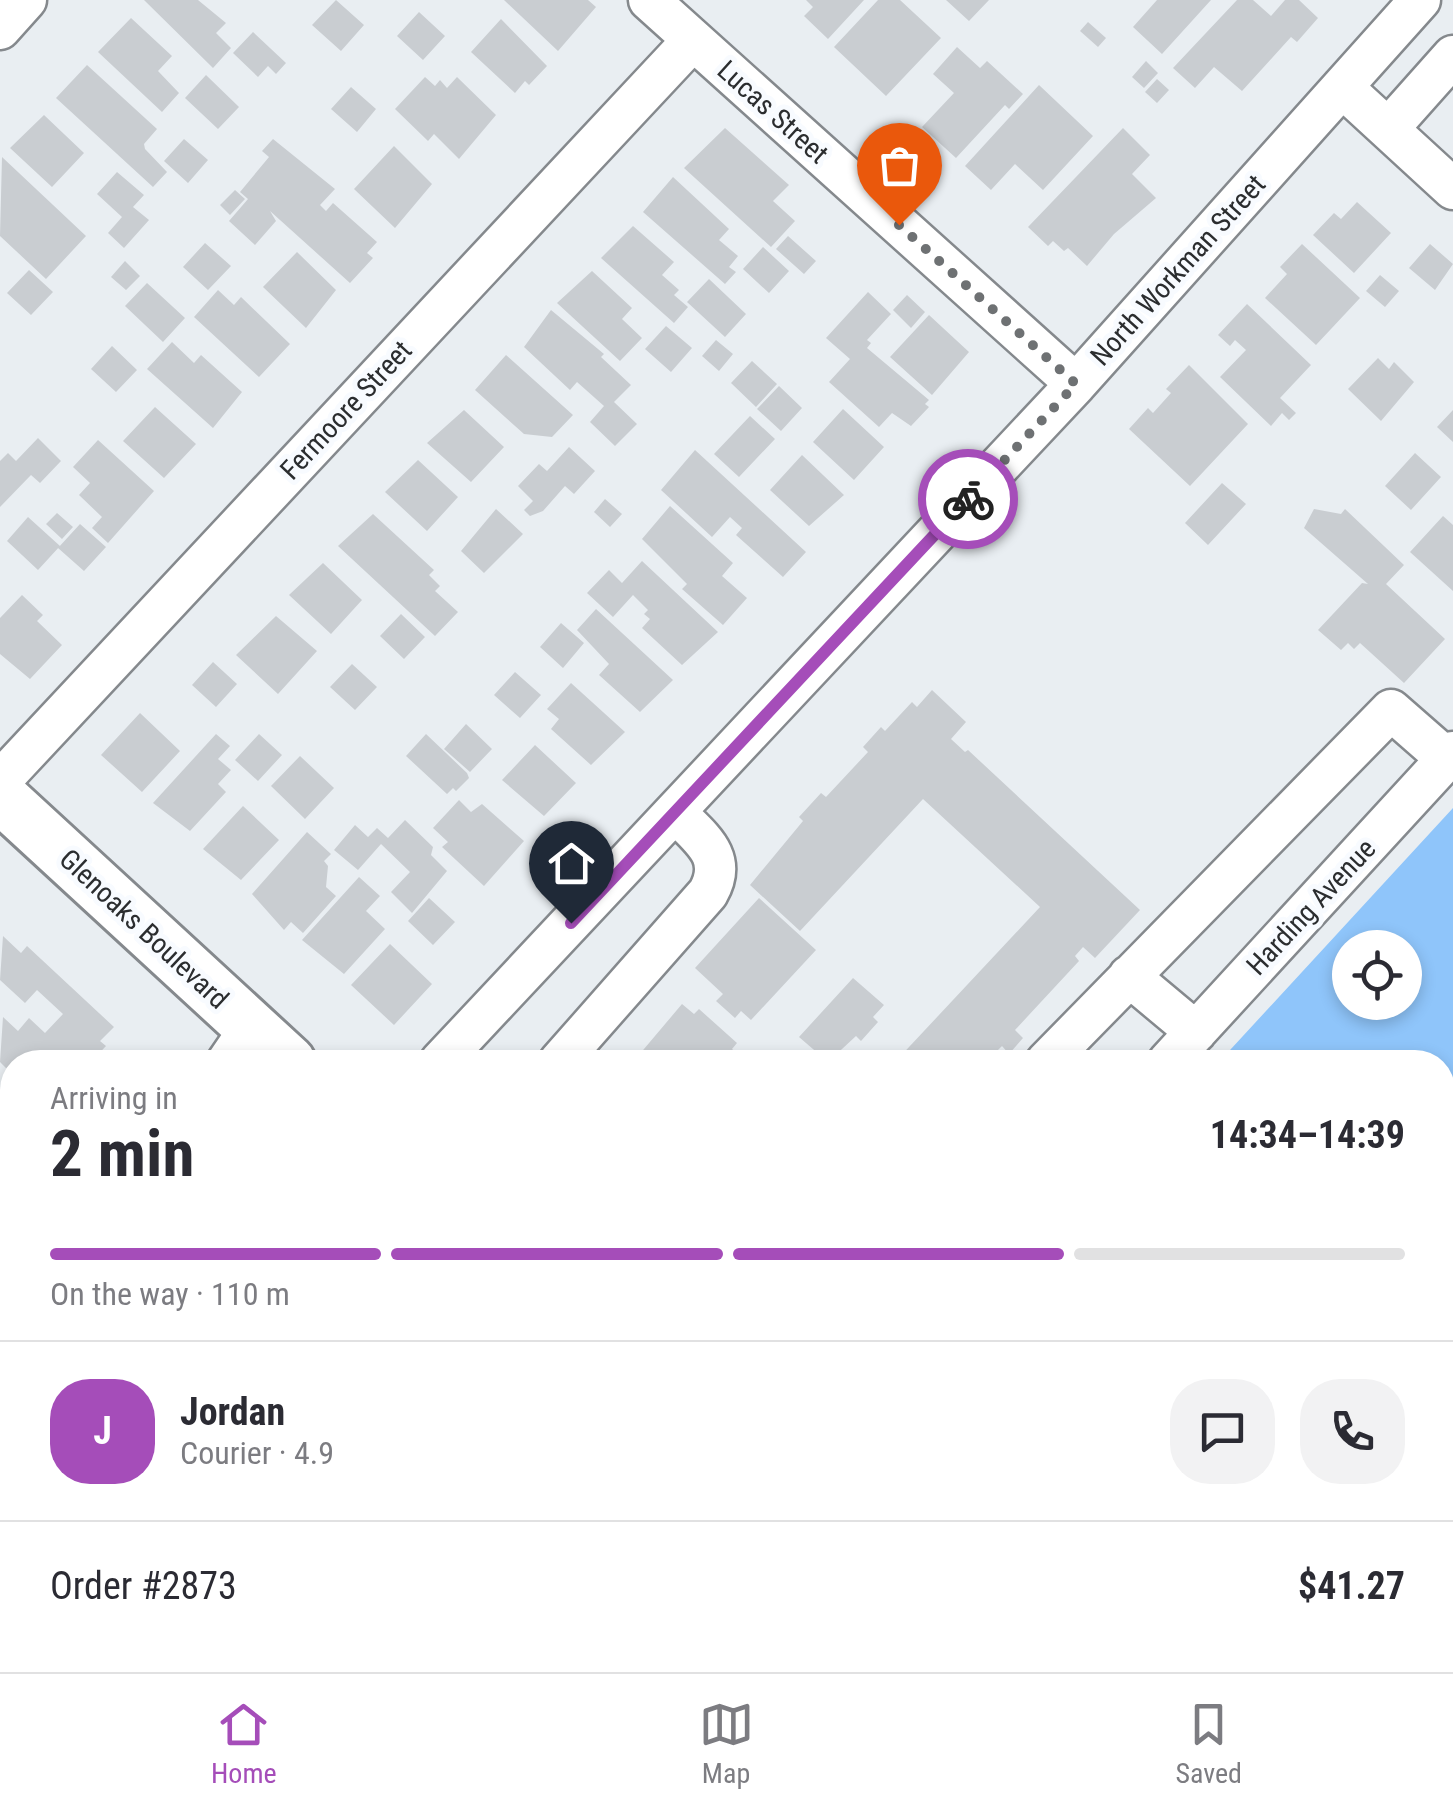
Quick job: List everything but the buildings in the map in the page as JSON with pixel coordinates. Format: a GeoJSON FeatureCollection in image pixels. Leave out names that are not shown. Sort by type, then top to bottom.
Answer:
{"type":"FeatureCollection","features":[{"type":"Feature","properties":{"kind":"main road","name":"Glenoaks Boulevard"},"geometry":{"type":"LineString","coordinates":[[0,796],[239,1045]]}},
{"type":"Feature","properties":{"kind":"street"},"geometry":{"type":"LineString","coordinates":[[0,28],[26,0]]}},
{"type":"Feature","properties":{"kind":"street","name":"Lucas Street"},"geometry":{"type":"LineString","coordinates":[[650,0],[1076,384]]}},
{"type":"Feature","properties":{"kind":"street","name":"North Workman Street"},"geometry":{"type":"LineString","coordinates":[[451,1050],[1076,384],[1420,0]]}},
{"type":"Feature","properties":{"kind":"street","name":"Fermoore Street"},"geometry":{"type":"LineString","coordinates":[[0,781],[693,40]]}},
{"type":"Feature","properties":{"kind":"street"},"geometry":{"type":"LineString","coordinates":[[1388,129],[1453,56]]}},
{"type":"Feature","properties":{"kind":"street"},"geometry":{"type":"LineString","coordinates":[[1342,87],[1453,189]]}},
{"type":"Feature","properties":{"kind":"street"},"geometry":{"type":"LineString","coordinates":[[1058,1050],[1391,710],[1450,755]]}},
{"type":"Feature","properties":{"kind":"street","name":"Harding Avenue"},"geometry":{"type":"LineString","coordinates":[[1179,1050],[1450,755]]}},
{"type":"Feature","properties":{"kind":"street"},"geometry":{"type":"LineString","coordinates":[[570,1050],[708,893],[718,875],[716,855],[676,812]]}},
{"type":"Feature","properties":{"kind":"street"},"geometry":{"type":"LineString","coordinates":[[1129,976],[1196,1032]]}},
{"type":"Feature","properties":{"kind":"shaded area"},"geometry":{"type":"Polygon","coordinates":[[[1453,808],[1453,1050],[1230,1050],[1332,939],[1332,1020],[1422,1020],[1422,930],[1341,930],[1453,808]]]}},
{"type":"Feature","properties":{"kind":"way so far"},"geometry":{"type":"LineString","coordinates":[[899,225],[1076,384],[968,499]]}},
{"type":"Feature","properties":{"kind":"route"},"geometry":{"type":"LineString","coordinates":[[571,923],[968,499]]}}]}
